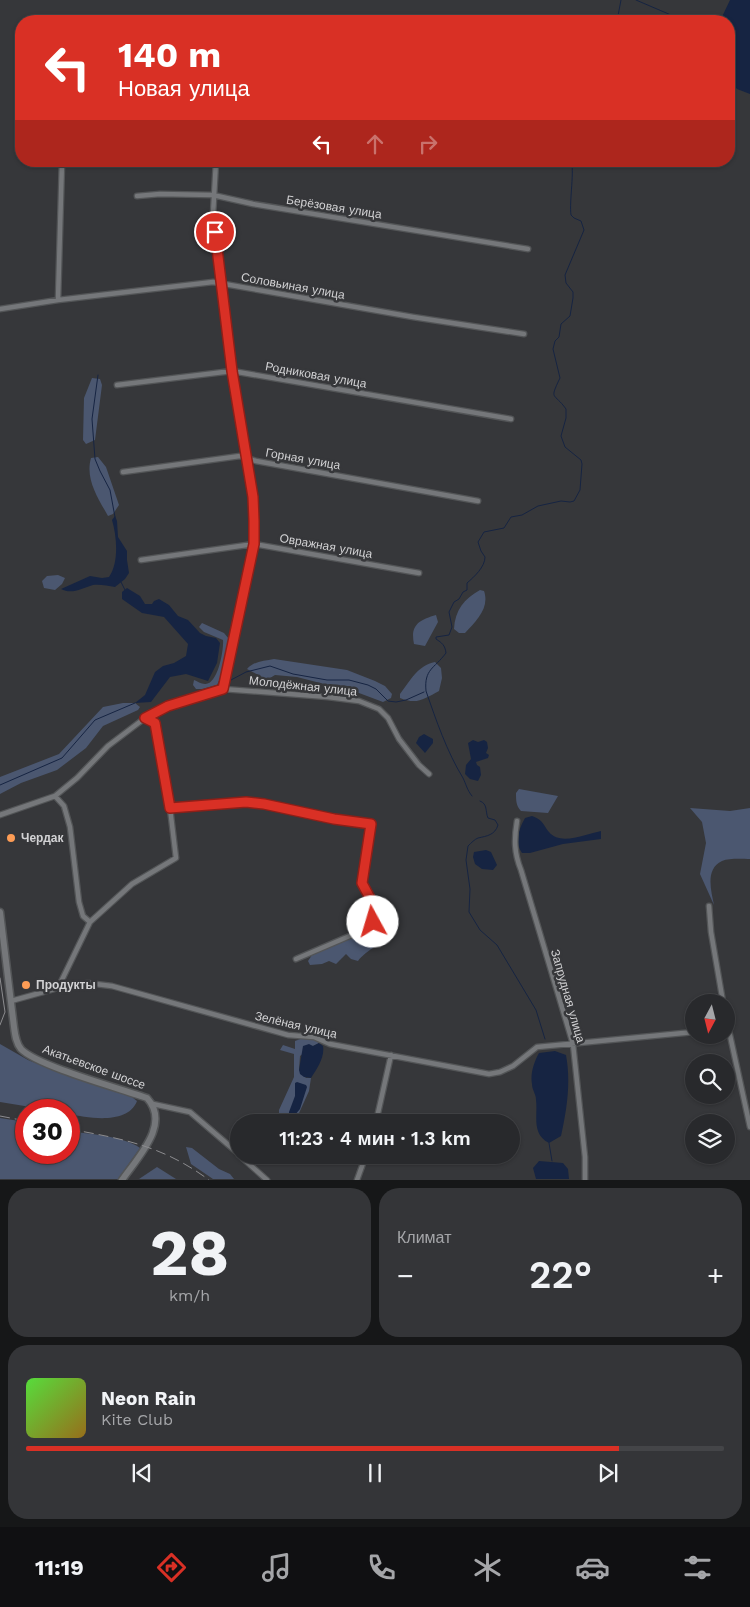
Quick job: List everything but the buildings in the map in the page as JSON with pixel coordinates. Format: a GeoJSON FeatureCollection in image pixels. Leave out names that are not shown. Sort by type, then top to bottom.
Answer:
{"type":"FeatureCollection","features":[{"type":"Feature","properties":{"kind":"main road","name":"Акатьевское шоссе"},"geometry":{"type":"LineString","coordinates":[[0,912],[16,1039],[23,1051],[35,1058],[66,1070],[147,1098],[153,1104],[156,1114],[151,1137],[122,1180]]}},
{"type":"Feature","properties":{"kind":"street"},"geometry":{"type":"LineString","coordinates":[[58,300],[62,167]]}},
{"type":"Feature","properties":{"kind":"street"},"geometry":{"type":"LineString","coordinates":[[216,167],[213,215],[220,284],[253,497],[254,544],[223,689]]}},
{"type":"Feature","properties":{"kind":"street","name":"Берёзовая улица"},"geometry":{"type":"LineString","coordinates":[[137,196],[160,194],[214,195],[253,204],[528,249]]}},
{"type":"Feature","properties":{"kind":"street","name":"Соловьиная улица"},"geometry":{"type":"LineString","coordinates":[[0,309],[206,282],[524,334]]}},
{"type":"Feature","properties":{"kind":"street","name":"Родниковая улица"},"geometry":{"type":"LineString","coordinates":[[117,385],[232,371],[511,419]]}},
{"type":"Feature","properties":{"kind":"street","name":"Горная улица"},"geometry":{"type":"LineString","coordinates":[[123,472],[240,456],[478,501]]}},
{"type":"Feature","properties":{"kind":"street","name":"Овражная улица"},"geometry":{"type":"LineString","coordinates":[[141,560],[254,544],[419,573]]}},
{"type":"Feature","properties":{"kind":"street","name":"Молодёжная улица"},"geometry":{"type":"LineString","coordinates":[[0,815],[55,796],[77,778],[108,746],[145,718],[168,706],[223,689],[328,697],[359,702],[379,709],[388,718],[399,739],[420,767],[429,774]]}},
{"type":"Feature","properties":{"kind":"street"},"geometry":{"type":"LineString","coordinates":[[58,988],[90,922],[132,884],[176,858],[170,808],[155,723],[145,718]]}},
{"type":"Feature","properties":{"kind":"street"},"geometry":{"type":"LineString","coordinates":[[55,796],[64,806],[70,827],[79,902],[83,916],[90,922]]}},
{"type":"Feature","properties":{"kind":"street"},"geometry":{"type":"LineString","coordinates":[[170,808],[246,802],[371,824],[362,883],[370,898],[374,912],[373,922],[366,929],[296,959]]}},
{"type":"Feature","properties":{"kind":"street","name":"Запрудная улица"},"geometry":{"type":"LineString","coordinates":[[517,821],[514,842],[516,857],[573,1044],[585,1157],[585,1180]]}},
{"type":"Feature","properties":{"kind":"street"},"geometry":{"type":"LineString","coordinates":[[709,906],[712,940],[722,994]]}},
{"type":"Feature","properties":{"kind":"street","name":"Зелёная улица"},"geometry":{"type":"LineString","coordinates":[[11,1000],[87,983],[112,986],[288,1035],[314,1037],[330,1044],[489,1074],[500,1072],[513,1066],[537,1047],[685,1033]]}},
{"type":"Feature","properties":{"kind":"street"},"geometry":{"type":"LineString","coordinates":[[733,1044],[750,1127]]}},
{"type":"Feature","properties":{"kind":"street"},"geometry":{"type":"LineString","coordinates":[[378,1114],[391,1055]]}},
{"type":"Feature","properties":{"kind":"street"},"geometry":{"type":"LineString","coordinates":[[153,1104],[190,1112],[230,1147]]}},
{"type":"Feature","properties":{"kind":"street"},"geometry":{"type":"LineString","coordinates":[[249,1164],[267,1180]]}},
{"type":"Feature","properties":{"kind":"street"},"geometry":{"type":"LineString","coordinates":[[357,1180],[363,1164]]}},
{"type":"Feature","properties":{"kind":"shaded area"},"geometry":{"type":"Polygon","coordinates":[[[730,0],[750,0],[750,94],[735,87],[735,15],[723,15],[730,0]]]}},
{"type":"Feature","properties":{"kind":"shaded area"},"geometry":{"type":"Polygon","coordinates":[[[92,378],[100,379],[102,385],[95,440],[86,444],[83,440],[84,398],[92,378]]]}},
{"type":"Feature","properties":{"kind":"shaded area"},"geometry":{"type":"Polygon","coordinates":[[[98,457],[106,467],[119,505],[113,514],[108,516],[91,481],[91,458],[98,457]]]}},
{"type":"Feature","properties":{"kind":"shaded area"},"geometry":{"type":"Polygon","coordinates":[[[115,516],[118,537],[127,551],[129,573],[125,579],[115,587],[93,585],[73,591],[61,589],[90,576],[109,577],[116,557],[116,542],[112,520],[115,516]]]}},
{"type":"Feature","properties":{"kind":"shaded area"},"geometry":{"type":"Polygon","coordinates":[[[58,575],[65,578],[62,584],[55,590],[44,588],[42,581],[47,576],[58,575]]]}},
{"type":"Feature","properties":{"kind":"shaded area"},"geometry":{"type":"Polygon","coordinates":[[[127,588],[140,596],[145,604],[152,604],[159,599],[169,605],[178,616],[188,620],[200,633],[216,638],[220,643],[217,663],[208,681],[186,674],[170,677],[151,702],[135,703],[145,695],[155,672],[163,666],[174,663],[186,656],[188,644],[164,617],[142,613],[122,599],[122,592],[127,588]]]}},
{"type":"Feature","properties":{"kind":"shaded area"},"geometry":{"type":"Polygon","coordinates":[[[480,590],[484,591],[484,609],[465,633],[459,633],[454,629],[458,611],[469,597],[480,590]]]}},
{"type":"Feature","properties":{"kind":"shaded area"},"geometry":{"type":"Polygon","coordinates":[[[436,615],[438,622],[425,646],[414,644],[413,632],[417,624],[436,615]]]}},
{"type":"Feature","properties":{"kind":"shaded area"},"geometry":{"type":"Polygon","coordinates":[[[202,623],[224,633],[229,639],[222,674],[217,685],[196,689],[193,685],[194,680],[205,684],[210,683],[217,673],[223,645],[223,640],[204,632],[199,627],[202,623]]]}},
{"type":"Feature","properties":{"kind":"shaded area"},"geometry":{"type":"Polygon","coordinates":[[[274,659],[347,670],[385,686],[392,694],[391,698],[383,702],[359,693],[297,677],[275,675],[270,678],[264,678],[247,669],[256,663],[274,659]]]}},
{"type":"Feature","properties":{"kind":"shaded area"},"geometry":{"type":"Polygon","coordinates":[[[435,662],[441,668],[442,678],[439,691],[425,699],[416,701],[400,698],[400,694],[415,674],[424,666],[435,662]]]}},
{"type":"Feature","properties":{"kind":"shaded area"},"geometry":{"type":"Polygon","coordinates":[[[135,703],[140,707],[138,710],[103,726],[86,748],[57,770],[21,783],[0,794],[0,777],[59,754],[103,707],[135,703]]]}},
{"type":"Feature","properties":{"kind":"shaded area"},"geometry":{"type":"Polygon","coordinates":[[[424,734],[433,739],[433,743],[425,753],[416,743],[419,737],[424,734]]]}},
{"type":"Feature","properties":{"kind":"shaded area"},"geometry":{"type":"Polygon","coordinates":[[[473,740],[478,742],[484,740],[487,742],[488,748],[486,753],[489,755],[488,758],[476,762],[480,767],[481,775],[478,781],[470,779],[465,774],[466,765],[471,759],[468,743],[473,740]]]}},
{"type":"Feature","properties":{"kind":"shaded area"},"geometry":{"type":"Polygon","coordinates":[[[519,789],[558,796],[548,813],[521,811],[516,800],[516,793],[519,789]]]}},
{"type":"Feature","properties":{"kind":"shaded area"},"geometry":{"type":"Polygon","coordinates":[[[690,808],[730,811],[750,808],[750,859],[728,859],[722,861],[713,869],[710,880],[714,905],[700,874],[706,843],[702,822],[690,808]]]}},
{"type":"Feature","properties":{"kind":"shaded area"},"geometry":{"type":"Polygon","coordinates":[[[532,816],[540,820],[554,836],[560,838],[574,838],[601,831],[601,839],[563,844],[530,853],[522,853],[518,844],[519,831],[525,818],[532,816]]]}},
{"type":"Feature","properties":{"kind":"shaded area"},"geometry":{"type":"Polygon","coordinates":[[[486,850],[491,852],[497,865],[493,870],[482,869],[475,864],[474,852],[486,850]]]}},
{"type":"Feature","properties":{"kind":"shaded area"},"geometry":{"type":"Polygon","coordinates":[[[384,929],[387,932],[381,941],[358,961],[351,959],[346,954],[336,964],[329,961],[310,965],[308,961],[312,955],[360,934],[384,929]]]}},
{"type":"Feature","properties":{"kind":"shaded area"},"geometry":{"type":"Polygon","coordinates":[[[303,1038],[317,1040],[319,1043],[300,1056],[299,1070],[306,1078],[311,1078],[309,1091],[299,1114],[279,1114],[279,1110],[294,1077],[294,1054],[280,1050],[283,1045],[295,1049],[295,1041],[303,1038]]]}},
{"type":"Feature","properties":{"kind":"shaded area"},"geometry":{"type":"Polygon","coordinates":[[[319,1043],[323,1046],[320,1063],[311,1078],[304,1077],[300,1074],[299,1070],[303,1046],[309,1044],[313,1046],[319,1043]]]}},
{"type":"Feature","properties":{"kind":"shaded area"},"geometry":{"type":"Polygon","coordinates":[[[0,1044],[28,1060],[58,1072],[128,1094],[137,1101],[132,1109],[125,1114],[107,1118],[80,1116],[80,1099],[15,1099],[15,1104],[0,1102],[0,1044]]]}},
{"type":"Feature","properties":{"kind":"shaded area"},"geometry":{"type":"Polygon","coordinates":[[[555,1051],[566,1055],[568,1096],[561,1136],[549,1143],[540,1135],[536,1124],[536,1098],[532,1086],[532,1076],[534,1064],[539,1053],[555,1051]]]}},
{"type":"Feature","properties":{"kind":"shaded area"},"geometry":{"type":"Polygon","coordinates":[[[295,1083],[306,1085],[307,1087],[300,1109],[296,1114],[289,1114],[295,1096],[295,1083]]]}},
{"type":"Feature","properties":{"kind":"shaded area"},"geometry":{"type":"Polygon","coordinates":[[[0,1118],[15,1120],[15,1164],[80,1164],[80,1133],[116,1138],[140,1148],[118,1179],[0,1179],[0,1118]]]}},
{"type":"Feature","properties":{"kind":"shaded area"},"geometry":{"type":"Polygon","coordinates":[[[186,1147],[192,1148],[219,1169],[230,1174],[234,1179],[213,1179],[191,1164],[186,1147]]]}},
{"type":"Feature","properties":{"kind":"shaded area"},"geometry":{"type":"Polygon","coordinates":[[[539,1161],[563,1163],[568,1169],[569,1179],[536,1179],[533,1168],[539,1161]]]}},
{"type":"Feature","properties":{"kind":"shaded area"},"geometry":{"type":"Polygon","coordinates":[[[157,1167],[176,1179],[139,1179],[157,1167]]]}},
{"type":"Feature","properties":{"kind":"waterway"},"geometry":{"type":"LineString","coordinates":[[618,15],[621,0]]}},
{"type":"Feature","properties":{"kind":"waterway"},"geometry":{"type":"LineString","coordinates":[[636,0],[671,15]]}},
{"type":"Feature","properties":{"kind":"waterway"},"geometry":{"type":"LineString","coordinates":[[472,796],[452,758],[438,724],[426,691],[426,684],[428,674],[446,653],[444,646],[436,637],[449,635],[452,627],[449,612],[454,602],[467,590],[467,583],[479,572],[485,561],[478,542],[484,532],[504,528],[511,517],[522,515],[538,506],[561,501],[574,501],[580,490],[581,460],[565,447],[561,436],[566,418],[566,409],[554,396],[560,378],[553,349],[555,341],[559,337],[561,324],[570,316],[573,298],[573,292],[566,283],[565,275],[584,230],[581,221],[571,215],[572,167]]}},
{"type":"Feature","properties":{"kind":"waterway"},"geometry":{"type":"LineString","coordinates":[[98,375],[92,419],[95,459],[110,490],[115,517]]}},
{"type":"Feature","properties":{"kind":"waterway"},"geometry":{"type":"LineString","coordinates":[[121,582],[125,590]]}},
{"type":"Feature","properties":{"kind":"waterway"},"geometry":{"type":"LineString","coordinates":[[231,680],[246,672],[270,666],[293,674],[327,680],[349,680],[368,685],[376,689],[388,701],[406,700],[424,692]]}},
{"type":"Feature","properties":{"kind":"waterway"},"geometry":{"type":"LineString","coordinates":[[0,785],[62,758],[95,720],[135,703]]}},
{"type":"Feature","properties":{"kind":"waterway"},"geometry":{"type":"LineString","coordinates":[[480,801],[485,806],[488,818],[495,820],[498,825],[493,833],[473,841],[468,846],[466,860],[470,889],[469,912],[480,930],[497,945],[536,1010],[545,1039]]}},
{"type":"Feature","properties":{"kind":"waterway"},"geometry":{"type":"LineString","coordinates":[[549,1143],[552,1161]]}},
{"type":"Feature","properties":{"kind":"tram line"},"geometry":{"type":"LineString","coordinates":[[0,978],[5,1012],[0,1025]]}},
{"type":"Feature","properties":{"kind":"railway"},"geometry":{"type":"LineString","coordinates":[[0,1116],[15,1119]]}},
{"type":"Feature","properties":{"kind":"railway"},"geometry":{"type":"LineString","coordinates":[[80,1131],[108,1136],[159,1152],[192,1168],[209,1180]]}},
{"type":"Feature","properties":{"kind":"place","name":"Чердак"},"geometry":{"type":"Point","coordinates":[11,838]}},
{"type":"Feature","properties":{"kind":"place","name":"Продукты"},"geometry":{"type":"Point","coordinates":[26,985]}},
{"type":"Feature","properties":{"kind":"route"},"geometry":{"type":"LineString","coordinates":[[215,232],[232,371],[253,497],[254,544],[223,689],[168,706],[145,718],[155,723],[170,808],[246,802],[371,824],[362,883],[370,898],[374,912],[373,922]]}}]}
